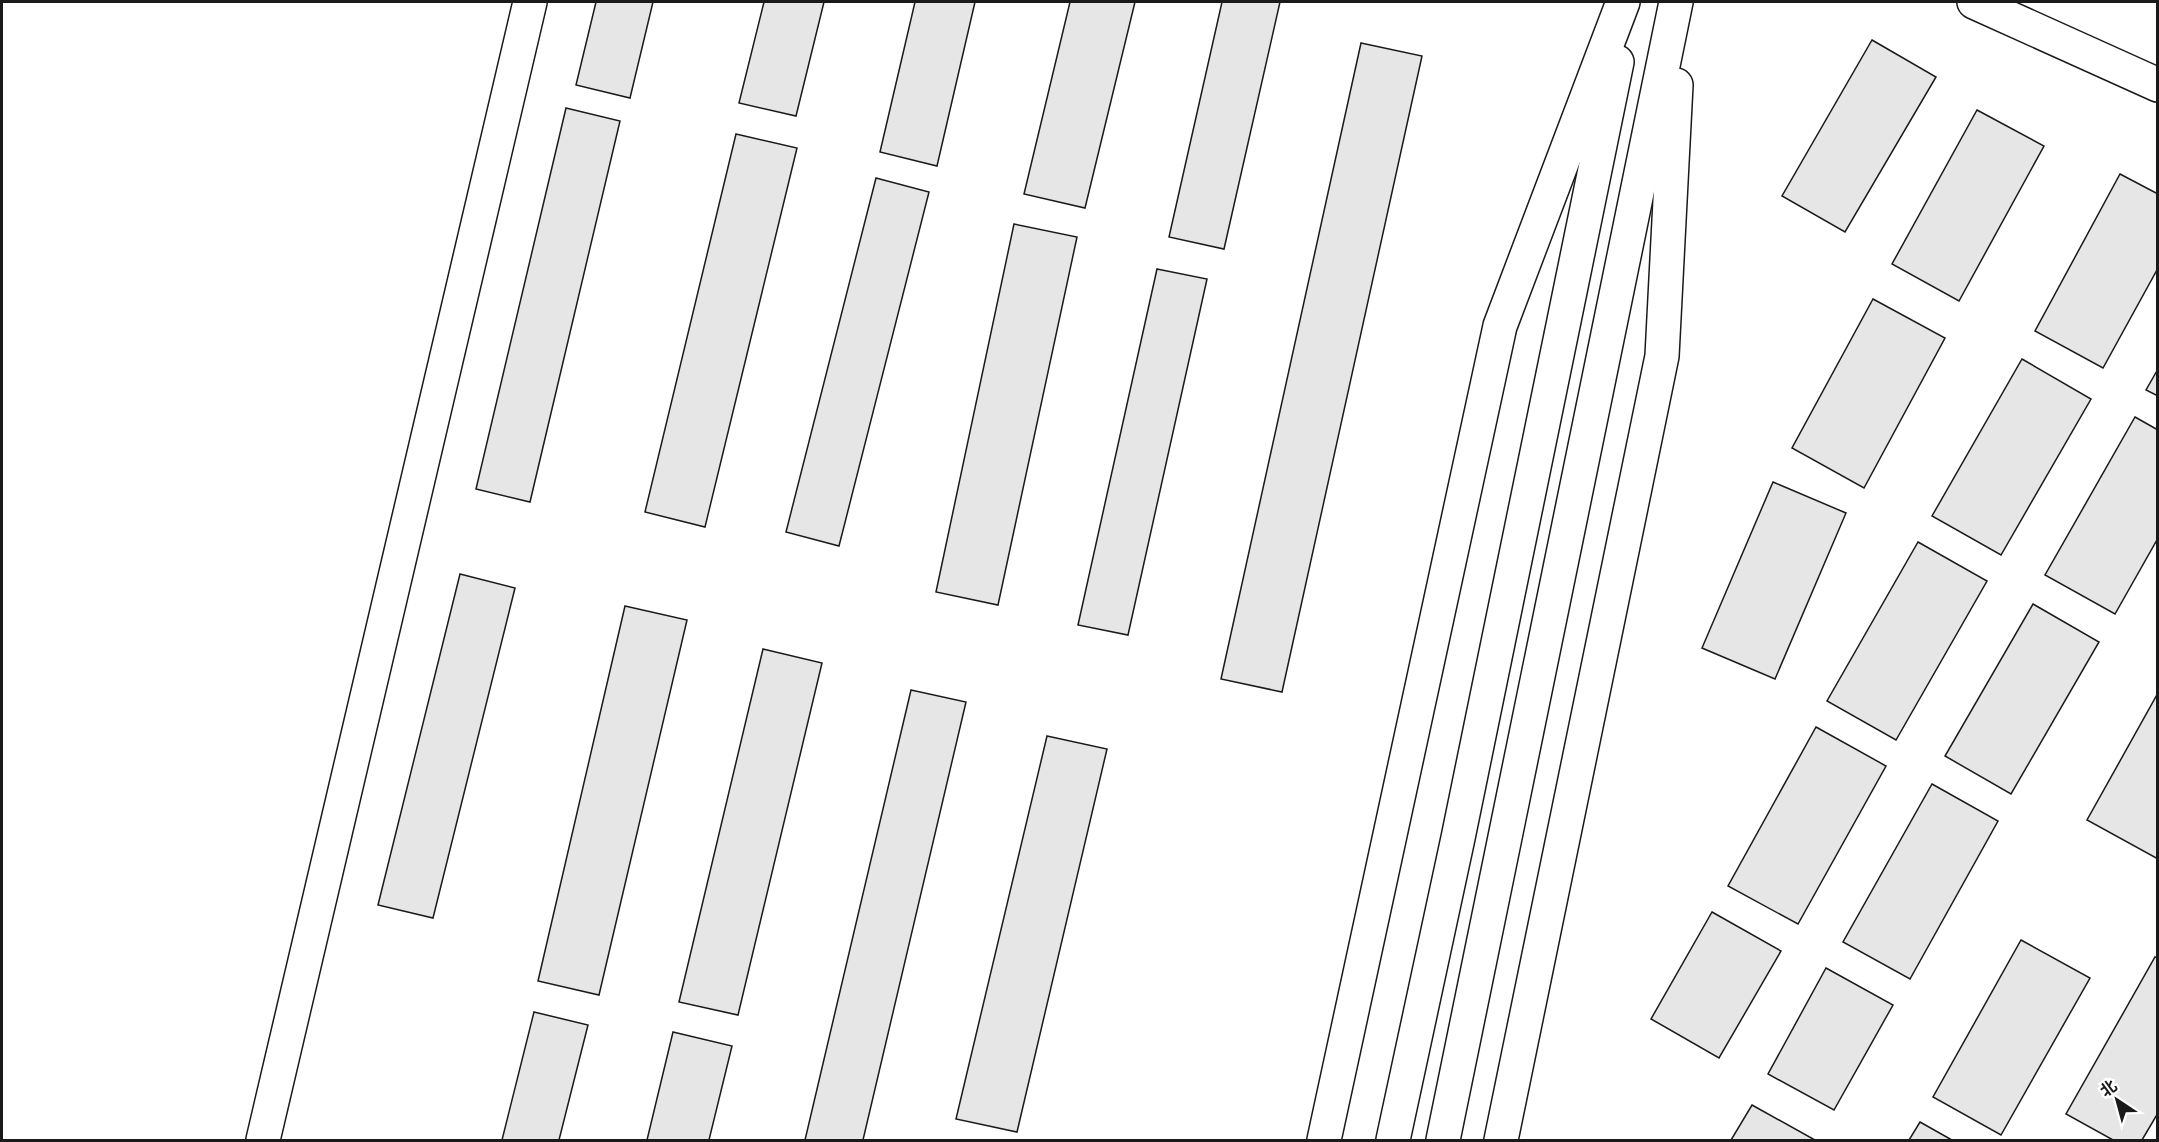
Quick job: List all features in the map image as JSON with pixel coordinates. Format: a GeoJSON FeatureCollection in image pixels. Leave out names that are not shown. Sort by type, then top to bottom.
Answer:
{"type":"FeatureCollection","features":[{"type":"Feature","properties":{"kind":"main road"},"geometry":{"type":"LineString","coordinates":[[263,1140],[530,2]]}},
{"type":"Feature","properties":{"kind":"main road"},"geometry":{"type":"LineString","coordinates":[[1324,1140],[1500,326],[1623,2]]}},
{"type":"Feature","properties":{"kind":"main road"},"geometry":{"type":"LineString","coordinates":[[1393,1140],[1458,838],[1630,2]]}},
{"type":"Feature","properties":{"kind":"main road"},"geometry":{"type":"LineString","coordinates":[[1443,1140],[1678,2]]}},
{"type":"Feature","properties":{"kind":"main road"},"geometry":{"type":"LineString","coordinates":[[1500,1140],[1662,356],[1678,2]]}},
{"type":"Feature","properties":{"kind":"main road"},"geometry":{"type":"LineString","coordinates":[[1974,2],[2157,85]]}},
{"type":"Feature","properties":{"kind":"building"},"geometry":{"type":"Polygon","coordinates":[[[596,2],[653,2],[630,98],[576,85],[596,2]]]}},
{"type":"Feature","properties":{"kind":"building"},"geometry":{"type":"Polygon","coordinates":[[[764,2],[824,2],[796,116],[739,103],[764,2]]]}},
{"type":"Feature","properties":{"kind":"building"},"geometry":{"type":"Polygon","coordinates":[[[915,2],[975,2],[937,166],[880,152],[915,2]]]}},
{"type":"Feature","properties":{"kind":"building"},"geometry":{"type":"Polygon","coordinates":[[[1070,2],[1135,2],[1085,208],[1024,194],[1070,2]]]}},
{"type":"Feature","properties":{"kind":"building"},"geometry":{"type":"Polygon","coordinates":[[[1222,2],[1280,2],[1224,249],[1169,237],[1222,2]]]}},
{"type":"Feature","properties":{"kind":"building"},"geometry":{"type":"Polygon","coordinates":[[[1872,40],[1936,77],[1845,232],[1782,196],[1872,40]]]}},
{"type":"Feature","properties":{"kind":"building"},"geometry":{"type":"Polygon","coordinates":[[[1361,43],[1422,56],[1282,692],[1221,679],[1361,43]]]}},
{"type":"Feature","properties":{"kind":"building"},"geometry":{"type":"Polygon","coordinates":[[[566,108],[620,121],[530,502],[476,489],[566,108]]]}},
{"type":"Feature","properties":{"kind":"building"},"geometry":{"type":"Polygon","coordinates":[[[1977,110],[2044,146],[1959,301],[1892,264],[1977,110]]]}},
{"type":"Feature","properties":{"kind":"building"},"geometry":{"type":"Polygon","coordinates":[[[736,134],[797,148],[705,527],[645,512],[736,134]]]}},
{"type":"Feature","properties":{"kind":"building"},"geometry":{"type":"Polygon","coordinates":[[[2120,174],[2158,194],[2158,268],[2103,368],[2035,331],[2120,174]]]}},
{"type":"Feature","properties":{"kind":"building"},"geometry":{"type":"Polygon","coordinates":[[[876,178],[929,192],[839,546],[786,532],[876,178]]]}},
{"type":"Feature","properties":{"kind":"building"},"geometry":{"type":"Polygon","coordinates":[[[1014,224],[1077,237],[998,605],[936,592],[1014,224]]]}},
{"type":"Feature","properties":{"kind":"building"},"geometry":{"type":"Polygon","coordinates":[[[1157,269],[1207,279],[1128,635],[1078,625],[1157,269]]]}},
{"type":"Feature","properties":{"kind":"building"},"geometry":{"type":"Polygon","coordinates":[[[1873,299],[1945,338],[1864,488],[1792,448],[1873,299]]]}},
{"type":"Feature","properties":{"kind":"building"},"geometry":{"type":"Polygon","coordinates":[[[2022,359],[2091,399],[2001,555],[1932,516],[2022,359]]]}},
{"type":"Feature","properties":{"kind":"building"},"geometry":{"type":"Polygon","coordinates":[[[2158,369],[2158,396],[2146,390],[2158,369]]]}},
{"type":"Feature","properties":{"kind":"building"},"geometry":{"type":"Polygon","coordinates":[[[2135,417],[2158,430],[2158,538],[2115,614],[2045,575],[2135,417]]]}},
{"type":"Feature","properties":{"kind":"building"},"geometry":{"type":"Polygon","coordinates":[[[1773,482],[1846,513],[1775,679],[1702,648],[1773,482]]]}},
{"type":"Feature","properties":{"kind":"building"},"geometry":{"type":"Polygon","coordinates":[[[1918,542],[1987,581],[1896,740],[1827,701],[1918,542]]]}},
{"type":"Feature","properties":{"kind":"building"},"geometry":{"type":"Polygon","coordinates":[[[460,574],[515,588],[433,918],[378,905],[460,574]]]}},
{"type":"Feature","properties":{"kind":"building"},"geometry":{"type":"Polygon","coordinates":[[[2033,604],[2099,642],[2011,794],[1945,756],[2033,604]]]}},
{"type":"Feature","properties":{"kind":"building"},"geometry":{"type":"Polygon","coordinates":[[[625,606],[687,620],[599,995],[538,981],[625,606]]]}},
{"type":"Feature","properties":{"kind":"building"},"geometry":{"type":"Polygon","coordinates":[[[763,649],[822,663],[738,1015],[679,1002],[763,649]]]}},
{"type":"Feature","properties":{"kind":"building"},"geometry":{"type":"Polygon","coordinates":[[[911,690],[966,702],[863,1140],[805,1140],[911,690]]]}},
{"type":"Feature","properties":{"kind":"building"},"geometry":{"type":"Polygon","coordinates":[[[2158,693],[2158,859],[2087,820],[2158,693]]]}},
{"type":"Feature","properties":{"kind":"building"},"geometry":{"type":"Polygon","coordinates":[[[1816,727],[1886,766],[1798,924],[1728,886],[1816,727]]]}},
{"type":"Feature","properties":{"kind":"building"},"geometry":{"type":"Polygon","coordinates":[[[1047,736],[1107,749],[1017,1132],[956,1119],[1047,736]]]}},
{"type":"Feature","properties":{"kind":"building"},"geometry":{"type":"Polygon","coordinates":[[[1932,784],[1998,821],[1910,979],[1843,942],[1932,784]]]}},
{"type":"Feature","properties":{"kind":"building"},"geometry":{"type":"Polygon","coordinates":[[[1712,912],[1781,951],[1719,1058],[1651,1019],[1712,912]]]}},
{"type":"Feature","properties":{"kind":"building"},"geometry":{"type":"Polygon","coordinates":[[[2021,940],[2090,978],[2001,1135],[1933,1097],[2021,940]]]}},
{"type":"Feature","properties":{"kind":"building"},"geometry":{"type":"Polygon","coordinates":[[[2155,957],[2158,958],[2158,1113],[2142,1140],[2113,1140],[2066,1114],[2155,957]]]}},
{"type":"Feature","properties":{"kind":"building"},"geometry":{"type":"Polygon","coordinates":[[[1826,968],[1893,1005],[1834,1110],[1768,1074],[1826,968]]]}},
{"type":"Feature","properties":{"kind":"building"},"geometry":{"type":"Polygon","coordinates":[[[534,1012],[588,1025],[559,1140],[502,1140],[534,1012]]]}},
{"type":"Feature","properties":{"kind":"building"},"geometry":{"type":"Polygon","coordinates":[[[673,1032],[732,1046],[709,1140],[647,1140],[673,1032]]]}},
{"type":"Feature","properties":{"kind":"building"},"geometry":{"type":"Polygon","coordinates":[[[1752,1105],[1815,1140],[1731,1140],[1752,1105]]]}},
{"type":"Feature","properties":{"kind":"building"},"geometry":{"type":"Polygon","coordinates":[[[1920,1122],[1952,1140],[1909,1140],[1920,1122]]]}}]}
